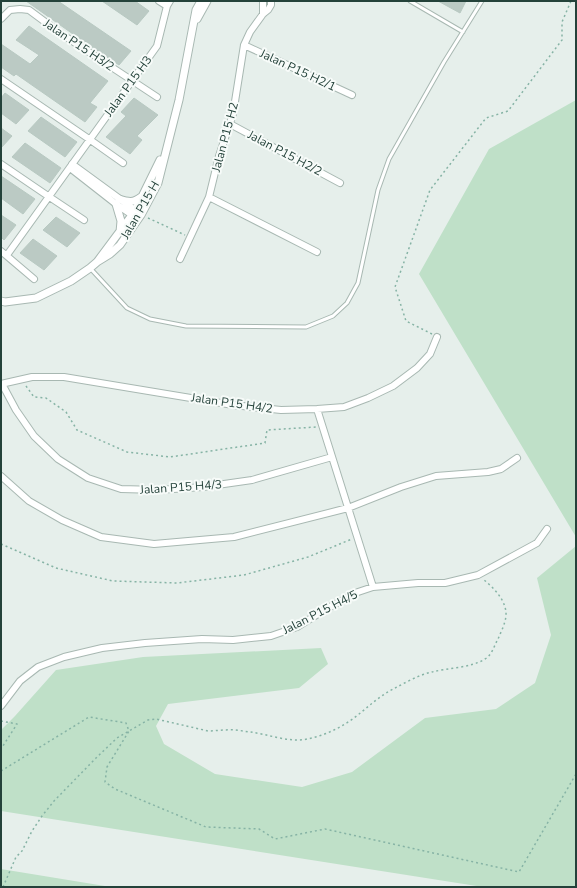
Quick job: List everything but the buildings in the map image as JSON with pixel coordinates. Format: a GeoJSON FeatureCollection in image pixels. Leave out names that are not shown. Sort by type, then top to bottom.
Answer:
{"type":"FeatureCollection","features":[{"type":"Feature","properties":{"kind":"street"},"geometry":{"type":"LineString","coordinates":[[159,1],[168,4]]}},
{"type":"Feature","properties":{"kind":"street","name":"Jalan P15 H"},"geometry":{"type":"LineString","coordinates":[[2,301],[36,298],[71,281],[110,254],[120,245],[158,183],[179,100],[196,10],[201,1]]}},
{"type":"Feature","properties":{"kind":"street","name":"Jalan P15 H"},"geometry":{"type":"LineString","coordinates":[[192,30],[207,1]]}},
{"type":"Feature","properties":{"kind":"street"},"geometry":{"type":"LineString","coordinates":[[263,1],[263,14]]}},
{"type":"Feature","properties":{"kind":"street","name":"Jalan P15 H2"},"geometry":{"type":"LineString","coordinates":[[180,259],[209,197],[230,124],[244,46],[250,32],[271,5],[271,1]]}},
{"type":"Feature","properties":{"kind":"street","name":"Jalan P15 H3"},"geometry":{"type":"LineString","coordinates":[[7,255],[157,46],[168,4]]}},
{"type":"Feature","properties":{"kind":"street","name":"Jalan P15 H3/2"},"geometry":{"type":"LineString","coordinates":[[1,19],[10,10],[20,8],[29,10],[60,33],[157,97]]}},
{"type":"Feature","properties":{"kind":"street","name":"Jalan P15 H2/1"},"geometry":{"type":"LineString","coordinates":[[244,46],[352,95]]}},
{"type":"Feature","properties":{"kind":"street"},"geometry":{"type":"LineString","coordinates":[[1,79],[123,163]]}},
{"type":"Feature","properties":{"kind":"street","name":"Jalan P15 H2/2"},"geometry":{"type":"LineString","coordinates":[[230,124],[340,183]]}},
{"type":"Feature","properties":{"kind":"street","name":"Jalan P15 H"},"geometry":{"type":"LineString","coordinates":[[97,262],[120,232],[137,215],[143,196],[167,147]]}},
{"type":"Feature","properties":{"kind":"street"},"geometry":{"type":"LineString","coordinates":[[1,164],[84,220]]}},
{"type":"Feature","properties":{"kind":"street"},"geometry":{"type":"LineString","coordinates":[[71,166],[137,215]]}},
{"type":"Feature","properties":{"kind":"street"},"geometry":{"type":"LineString","coordinates":[[118,202],[135,201],[143,196]]}},
{"type":"Feature","properties":{"kind":"street"},"geometry":{"type":"LineString","coordinates":[[209,197],[317,252]]}},
{"type":"Feature","properties":{"kind":"street"},"geometry":{"type":"LineString","coordinates":[[118,202],[121,221],[120,232]]}},
{"type":"Feature","properties":{"kind":"street"},"geometry":{"type":"LineString","coordinates":[[1,251],[34,279]]}},
{"type":"Feature","properties":{"kind":"street","name":"Jalan P15 H4/2"},"geometry":{"type":"LineString","coordinates":[[1,384],[32,377],[64,378],[233,405],[281,410],[344,407],[393,386],[417,368],[430,354],[437,336]]}},
{"type":"Feature","properties":{"kind":"street","name":"Jalan P15 H4/3"},"geometry":{"type":"LineString","coordinates":[[1,384],[16,410],[34,436],[58,460],[88,478],[121,489],[158,490],[203,487],[252,480],[332,457]]}},
{"type":"Feature","properties":{"kind":"street"},"geometry":{"type":"LineString","coordinates":[[317,409],[373,587]]}},
{"type":"Feature","properties":{"kind":"street"},"geometry":{"type":"LineString","coordinates":[[1,476],[29,501],[62,520],[101,537],[154,544],[234,537],[348,508],[401,487],[436,476],[488,472],[501,469],[517,458]]}},
{"type":"Feature","properties":{"kind":"street","name":"Jalan P15 H4/5"},"geometry":{"type":"LineString","coordinates":[[1,706],[20,681],[38,667],[64,657],[102,648],[145,643],[202,639],[234,640],[272,636],[297,627],[332,605],[358,592],[373,587],[418,583],[446,583],[478,575],[537,543],[547,529]]}},
{"type":"Feature","properties":{"kind":"lane"},"geometry":{"type":"LineString","coordinates":[[410,1],[463,32]]}},
{"type":"Feature","properties":{"kind":"lane"},"geometry":{"type":"LineString","coordinates":[[90,268],[127,308],[150,319],[186,326],[306,327],[333,316],[347,303],[358,283],[378,190],[389,159],[440,68],[482,1]]}},
{"type":"Feature","properties":{"kind":"path"},"geometry":{"type":"LineString","coordinates":[[437,336],[406,321],[395,287],[430,190],[486,118],[508,110],[562,40],[562,22],[571,1]]}},
{"type":"Feature","properties":{"kind":"path"},"geometry":{"type":"LineString","coordinates":[[137,215],[190,237]]}},
{"type":"Feature","properties":{"kind":"path"},"geometry":{"type":"LineString","coordinates":[[21,379],[34,397],[46,398],[66,412],[77,430],[127,452],[170,457],[265,443],[267,430],[322,426]]}},
{"type":"Feature","properties":{"kind":"path"},"geometry":{"type":"LineString","coordinates":[[1,544],[56,568],[113,581],[177,583],[244,575],[308,557],[358,537]]}},
{"type":"Feature","properties":{"kind":"path"},"geometry":{"type":"LineString","coordinates":[[3,887],[16,857],[22,851],[32,831],[54,801],[117,738],[148,720],[156,719],[208,731],[227,730],[252,732],[270,735],[277,738],[305,740],[317,737],[338,728],[353,719],[382,695],[419,676],[475,663],[485,659],[492,651],[504,626],[506,616],[505,606],[500,596],[491,585],[478,575]]}},
{"type":"Feature","properties":{"kind":"path"},"geometry":{"type":"LineString","coordinates":[[1,771],[89,717],[126,723],[129,732]]}},
{"type":"Feature","properties":{"kind":"path"},"geometry":{"type":"LineString","coordinates":[[1,722],[17,724],[1,749]]}},
{"type":"Feature","properties":{"kind":"path"},"geometry":{"type":"LineString","coordinates":[[129,732],[107,767],[105,782],[115,789],[206,827],[259,829],[275,839],[325,829],[519,872],[576,774]]}},
{"type":"Feature","properties":{"kind":"green space"},"geometry":{"type":"Polygon","coordinates":[[[576,100],[576,537],[419,274],[489,149],[576,100]]]}},
{"type":"Feature","properties":{"kind":"green space"},"geometry":{"type":"Polygon","coordinates":[[[576,546],[576,887],[483,887],[1,811],[1,730],[56,670],[143,657],[321,648],[328,664],[299,688],[168,704],[156,726],[164,744],[215,774],[302,787],[352,772],[425,718],[496,709],[535,683],[551,635],[537,578],[576,546]]]}},
{"type":"Feature","properties":{"kind":"green space"},"geometry":{"type":"Polygon","coordinates":[[[1,869],[111,887],[1,887],[1,869]]]}}]}
